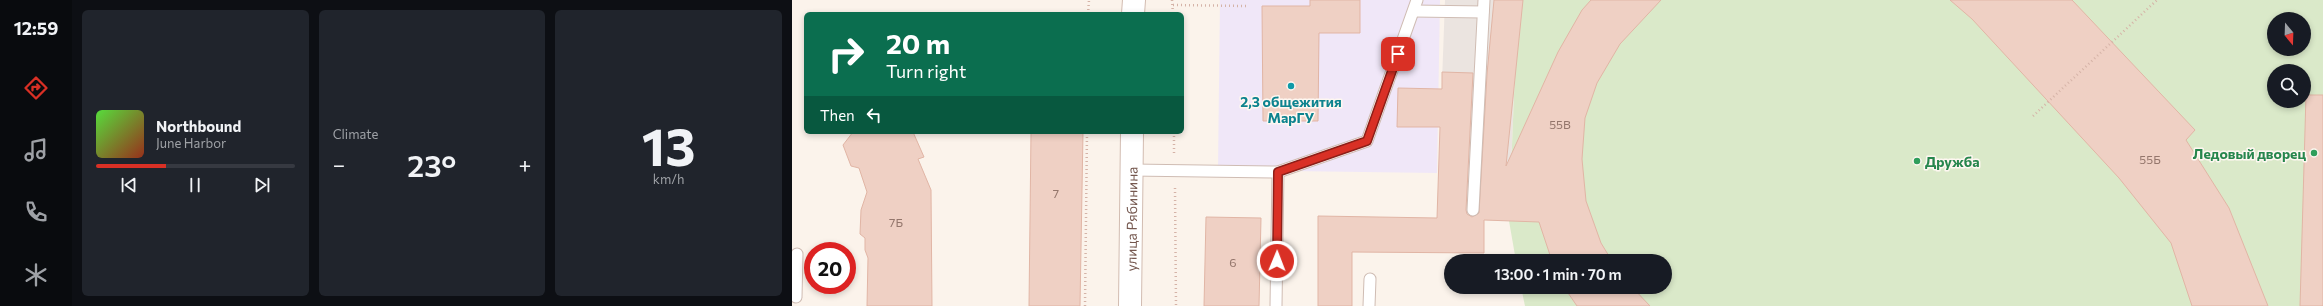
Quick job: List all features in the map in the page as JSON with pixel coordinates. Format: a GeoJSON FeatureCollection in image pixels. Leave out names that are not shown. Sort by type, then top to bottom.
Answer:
{"type":"FeatureCollection","features":[{"type":"Feature","properties":{"kind":"street"},"geometry":{"type":"LineString","coordinates":[[1133,12],[1134,0]]}},
{"type":"Feature","properties":{"kind":"street","name":"улица Рябинина"},"geometry":{"type":"LineString","coordinates":[[1130,306],[1132,134]]}},
{"type":"Feature","properties":{"kind":"lane"},"geometry":{"type":"LineString","coordinates":[[1132,170],[1174,172],[1278,172],[1367,141],[1417,0]]}},
{"type":"Feature","properties":{"kind":"lane"},"geometry":{"type":"LineString","coordinates":[[1473,210],[1484,0]]}},
{"type":"Feature","properties":{"kind":"lane"},"geometry":{"type":"LineString","coordinates":[[1414,11],[1483,12]]}},
{"type":"Feature","properties":{"kind":"lane"},"geometry":{"type":"LineString","coordinates":[[1276,306],[1278,172]]}},
{"type":"Feature","properties":{"kind":"lane"},"geometry":{"type":"LineString","coordinates":[[796,297],[797,254]]}},
{"type":"Feature","properties":{"kind":"lane"},"geometry":{"type":"LineString","coordinates":[[1370,279],[1370,306]]}},
{"type":"Feature","properties":{"kind":"path"},"geometry":{"type":"LineString","coordinates":[[1088,12],[1089,0]]}},
{"type":"Feature","properties":{"kind":"path"},"geometry":{"type":"LineString","coordinates":[[1172,0],[1173,12]]}},
{"type":"Feature","properties":{"kind":"path"},"geometry":{"type":"LineString","coordinates":[[2033,116],[2157,0]]}},
{"type":"Feature","properties":{"kind":"path"},"geometry":{"type":"LineString","coordinates":[[1172,5],[1246,6]]}},
{"type":"Feature","properties":{"kind":"path"},"geometry":{"type":"LineString","coordinates":[[1085,306],[1087,134]]}},
{"type":"Feature","properties":{"kind":"path"},"geometry":{"type":"LineString","coordinates":[[1174,172],[1176,306]]}},
{"type":"Feature","properties":{"kind":"shaded area"},"geometry":{"type":"Polygon","coordinates":[[[1220,0],[1440,0],[1437,173],[1218,170],[1220,0]]]}},
{"type":"Feature","properties":{"kind":"shaded area"},"geometry":{"type":"Polygon","coordinates":[[[1445,0],[1522,0],[1515,70],[1509,221],[1437,218],[1445,0]]]}},
{"type":"Feature","properties":{"kind":"green space","name":"Дружба"},"geometry":{"type":"Polygon","coordinates":[[[1522,0],[2323,0],[2323,306],[1525,306],[1522,294],[1672,294],[1672,254],[1515,254],[1509,221],[1515,70],[1522,0]]]}},
{"type":"Feature","properties":{"kind":"building","name":"2,3 общежития МарГУ"},"geometry":{"type":"Polygon","coordinates":[[[1310,0],[1360,0],[1360,33],[1319,33],[1318,121],[1263,121],[1262,6],[1310,6],[1310,0]]]}},
{"type":"Feature","properties":{"kind":"building"},"geometry":{"type":"Polygon","coordinates":[[[1494,0],[1523,0],[1506,166],[1558,52],[1582,10],[1591,0],[1661,0],[1620,44],[1597,83],[1585,118],[1582,159],[1586,201],[1601,243],[1608,254],[1550,254],[1539,222],[1484,220],[1484,253],[1352,252],[1352,306],[1318,306],[1318,216],[1437,218],[1440,127],[1397,127],[1398,88],[1442,89],[1442,72],[1473,73],[1466,210],[1467,214],[1472,217],[1479,213],[1487,74],[1494,0]]]}},
{"type":"Feature","properties":{"kind":"building"},"geometry":{"type":"Polygon","coordinates":[[[1950,0],[2072,0],[2195,130],[2186,140],[2229,208],[2268,306],[2192,306],[2171,243],[2119,178],[1972,19],[1950,0]]]}},
{"type":"Feature","properties":{"kind":"building","name":"Ледовый дворец"},"geometry":{"type":"Polygon","coordinates":[[[2311,95],[2323,95],[2323,306],[2300,306],[2306,108],[2311,108],[2311,95]]]}},
{"type":"Feature","properties":{"kind":"building"},"geometry":{"type":"Polygon","coordinates":[[[851,134],[914,134],[924,157],[918,159],[931,190],[932,306],[867,306],[868,258],[865,250],[865,238],[860,234],[861,210],[867,192],[859,168],[851,166],[843,145],[851,134]]]}},
{"type":"Feature","properties":{"kind":"building"},"geometry":{"type":"Polygon","coordinates":[[[1031,134],[1083,134],[1080,306],[1029,306],[1031,134]]]}},
{"type":"Feature","properties":{"kind":"building"},"geometry":{"type":"Polygon","coordinates":[[[1206,217],[1261,218],[1259,306],[1204,306],[1206,217]]]}},
{"type":"Feature","properties":{"kind":"building"},"geometry":{"type":"Polygon","coordinates":[[[1569,294],[1639,294],[1650,306],[1577,306],[1569,294]]]}},
{"type":"Feature","properties":{"kind":"place","name":"2,3 общежития МарГУ"},"geometry":{"type":"Point","coordinates":[1291,86]}},
{"type":"Feature","properties":{"kind":"place","name":"Ледовый дворец"},"geometry":{"type":"Point","coordinates":[2314,153]}},
{"type":"Feature","properties":{"kind":"place","name":"Дружба"},"geometry":{"type":"Point","coordinates":[1917,161]}},
{"type":"Feature","properties":{"kind":"route"},"geometry":{"type":"LineString","coordinates":[[1277,261],[1278,172],[1367,141],[1398,54]]}}]}
